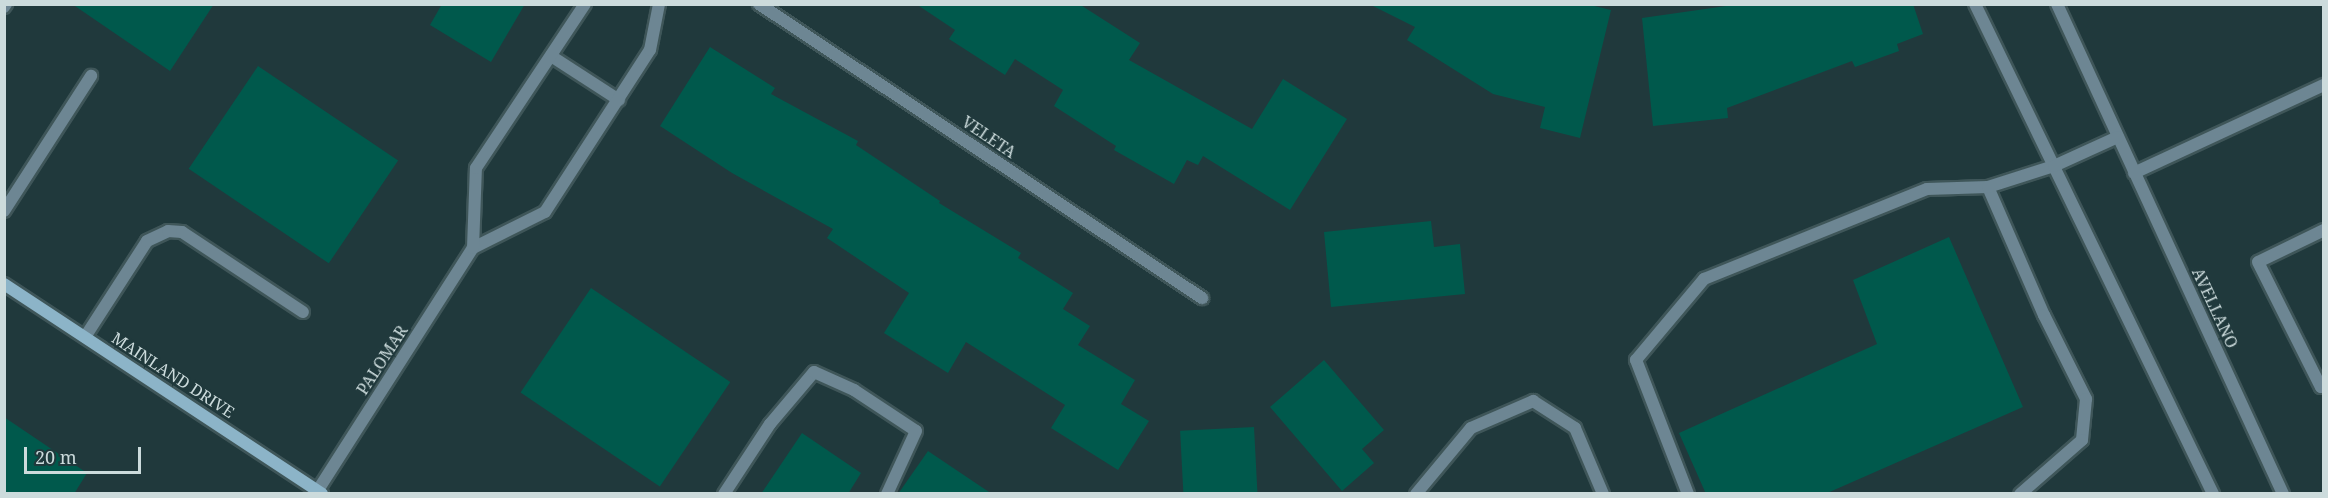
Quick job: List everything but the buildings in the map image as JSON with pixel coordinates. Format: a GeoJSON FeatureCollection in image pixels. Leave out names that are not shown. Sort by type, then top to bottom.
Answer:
{"type":"FeatureCollection","features":[{"type":"Feature","properties":{"kind":"main road","name":"MAINLAND DRIVE"},"geometry":{"type":"LineString","coordinates":[[4,284],[320,492]]}},
{"type":"Feature","properties":{"kind":"street"},"geometry":{"type":"LineString","coordinates":[[585,4],[476,168],[473,248],[544,212],[650,50],[659,4]]}},
{"type":"Feature","properties":{"kind":"street","name":"VELETA"},"geometry":{"type":"LineString","coordinates":[[759,4],[1202,298]]}},
{"type":"Feature","properties":{"kind":"street","name":"AVELLANO"},"geometry":{"type":"LineString","coordinates":[[2057,4],[2283,494]]}},
{"type":"Feature","properties":{"kind":"street"},"geometry":{"type":"LineString","coordinates":[[1975,5],[2213,494]]}},
{"type":"Feature","properties":{"kind":"street"},"geometry":{"type":"LineString","coordinates":[[551,56],[619,100]]}},
{"type":"Feature","properties":{"kind":"street"},"geometry":{"type":"LineString","coordinates":[[4,211],[91,76]]}},
{"type":"Feature","properties":{"kind":"street"},"geometry":{"type":"LineString","coordinates":[[2134,173],[2324,85]]}},
{"type":"Feature","properties":{"kind":"street"},"geometry":{"type":"LineString","coordinates":[[1688,494],[1636,360],[1704,279],[1927,189],[1988,187],[2054,166],[2118,137]]}},
{"type":"Feature","properties":{"kind":"street"},"geometry":{"type":"LineString","coordinates":[[1988,187],[2044,315],[2086,399],[2082,440],[2020,494]]}},
{"type":"Feature","properties":{"kind":"street"},"geometry":{"type":"LineString","coordinates":[[2324,230],[2258,262],[2320,387],[2324,386]]}},
{"type":"Feature","properties":{"kind":"street"},"geometry":{"type":"LineString","coordinates":[[85,337],[147,241],[168,231],[182,232],[303,312]]}},
{"type":"Feature","properties":{"kind":"street","name":"PALOMAR"},"geometry":{"type":"LineString","coordinates":[[320,492],[473,248]]}},
{"type":"Feature","properties":{"kind":"street"},"geometry":{"type":"LineString","coordinates":[[724,494],[770,424],[814,372],[854,390],[916,431],[887,494]]}},
{"type":"Feature","properties":{"kind":"street"},"geometry":{"type":"LineString","coordinates":[[1416,494],[1471,428],[1533,401],[1575,428],[1603,494]]}}]}
